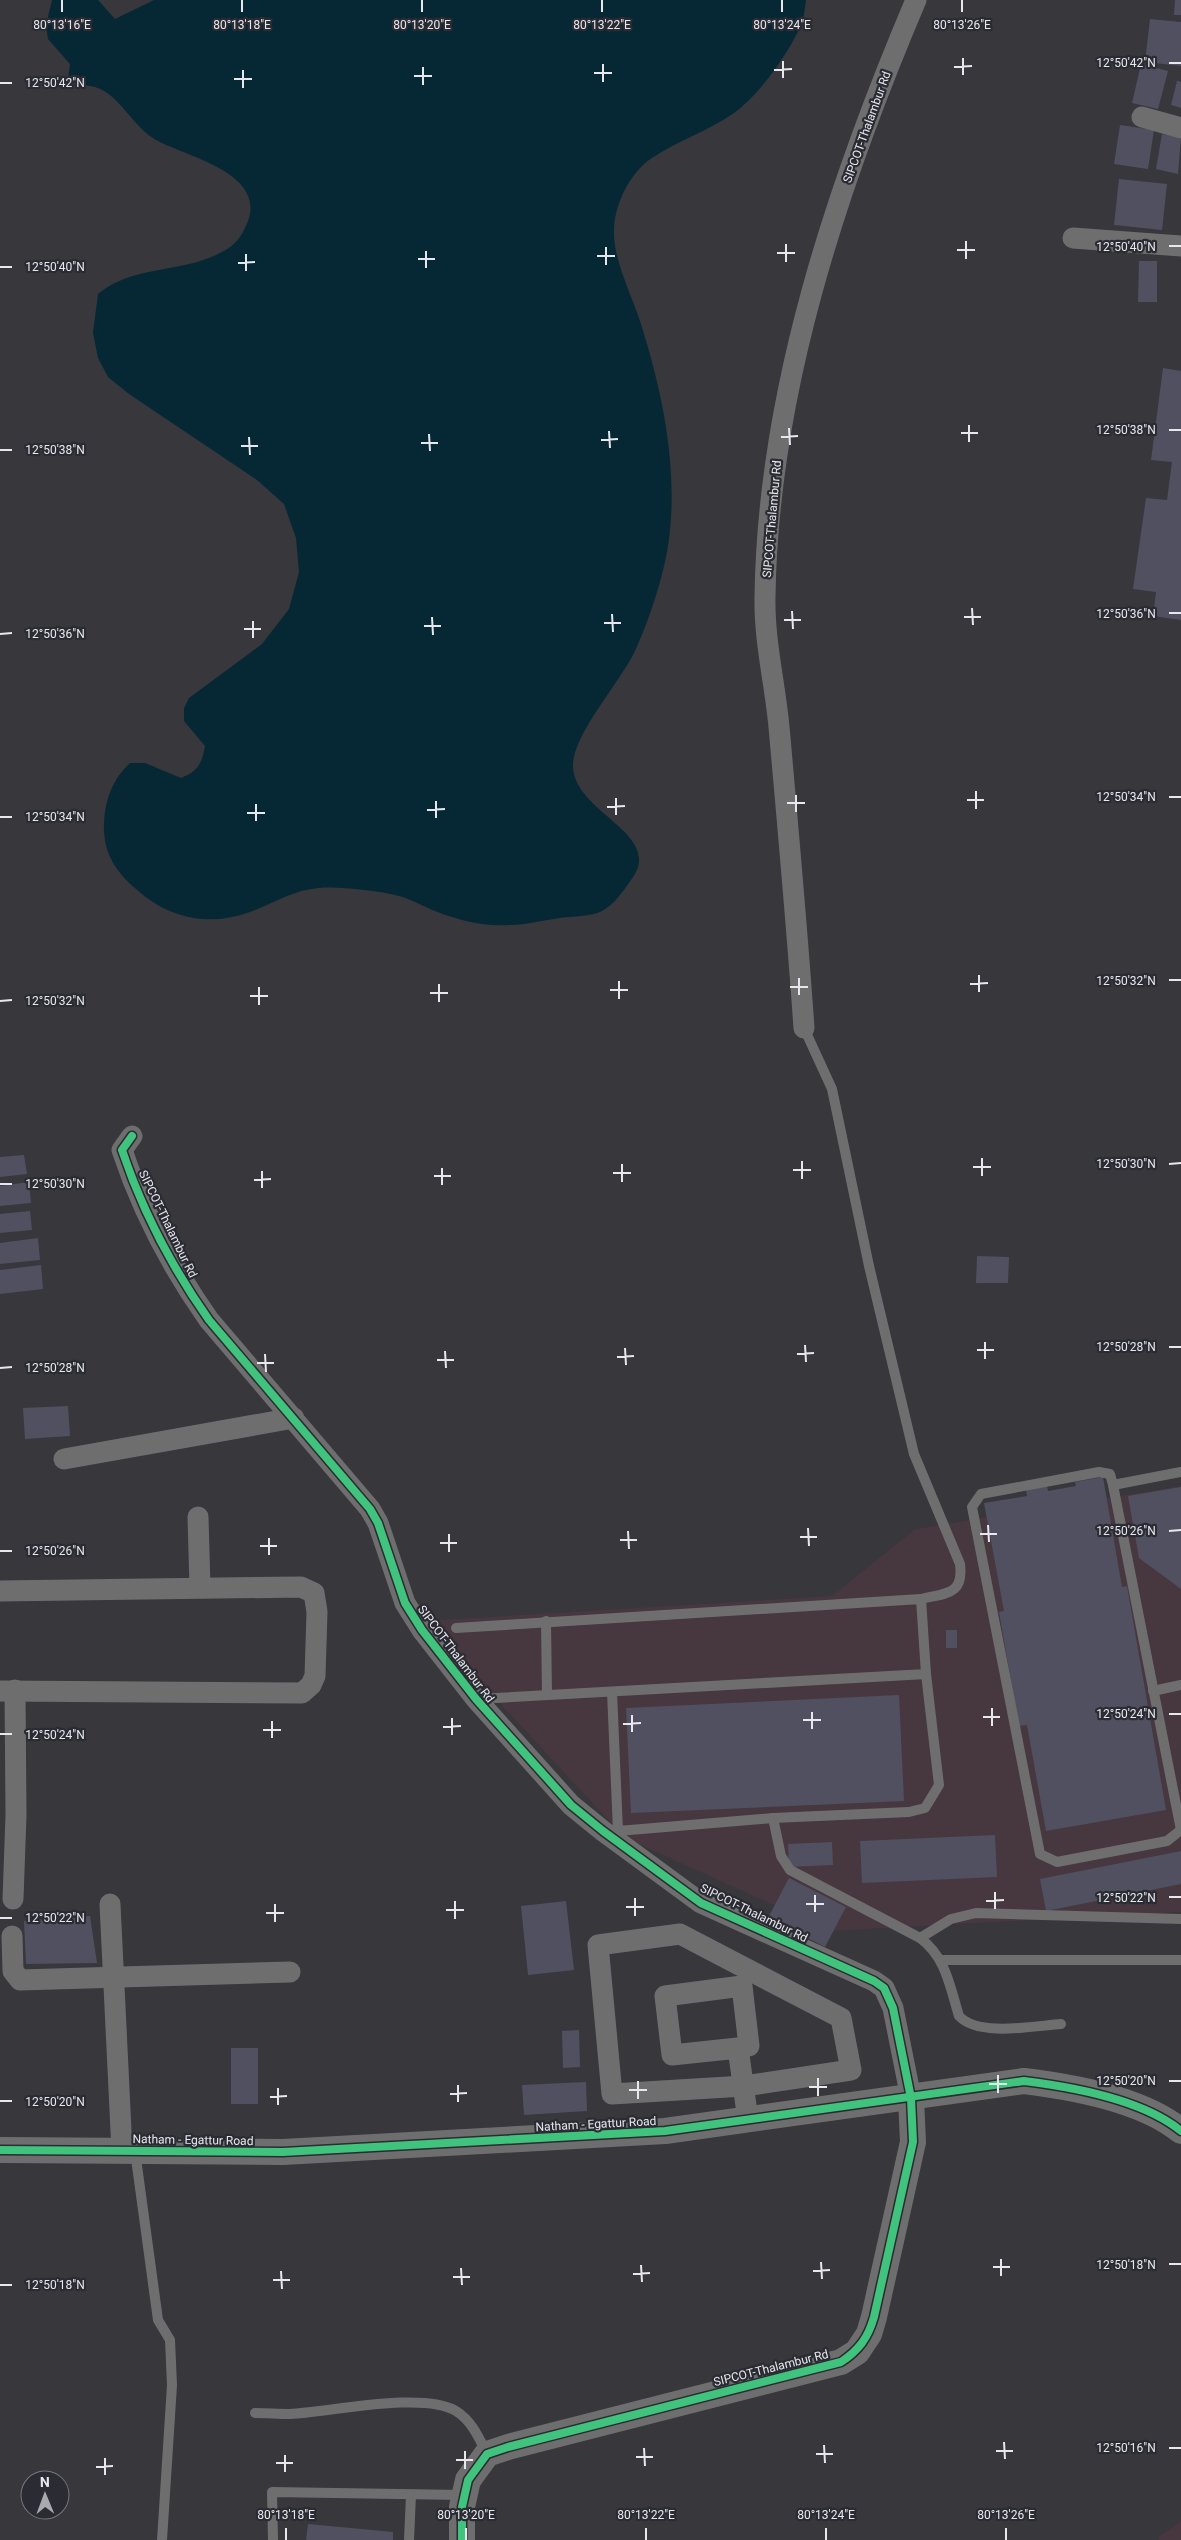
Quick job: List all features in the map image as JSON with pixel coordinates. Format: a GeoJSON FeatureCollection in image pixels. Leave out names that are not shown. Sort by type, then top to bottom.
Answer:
{"type":"FeatureCollection","features":[{"type":"Feature","properties":{"kind":"street","name":"SIPCOT-Thalambur Rd"},"geometry":{"type":"LineString","coordinates":[[804,1028],[778,724],[767,648],[765,596],[774,476],[791,370],[823,254],[857,153],[916,0]]}},
{"type":"Feature","properties":{"kind":"street"},"geometry":{"type":"LineString","coordinates":[[1142,117],[1181,128]]}},
{"type":"Feature","properties":{"kind":"street"},"geometry":{"type":"LineString","coordinates":[[1072,238],[1181,246]]}},
{"type":"Feature","properties":{"kind":"street","name":"SIPCOT-Thalambur Rd"},"geometry":{"type":"LineString","coordinates":[[132,1136],[122,1150],[130,1175],[187,1288],[209,1320],[370,1509],[378,1523],[405,1603],[422,1630],[476,1699],[571,1805],[603,1831],[702,1903],[874,1981],[884,1988],[892,2008],[911,2098],[913,2142],[874,2317],[869,2334],[857,2352],[841,2362],[508,2447],[488,2454]]}},
{"type":"Feature","properties":{"kind":"street"},"geometry":{"type":"LineString","coordinates":[[64,1459],[294,1418]]}},
{"type":"Feature","properties":{"kind":"street"},"geometry":{"type":"LineString","coordinates":[[198,1517],[200,1587]]}},
{"type":"Feature","properties":{"kind":"street"},"geometry":{"type":"LineString","coordinates":[[0,1591],[301,1586],[314,1593],[317,1612],[315,1676],[311,1685],[302,1693],[8,1690],[16,1815],[13,1899]]}},
{"type":"Feature","properties":{"kind":"street"},"geometry":{"type":"LineString","coordinates":[[110,1904],[112,1978],[128,2150]]}},
{"type":"Feature","properties":{"kind":"street"},"geometry":{"type":"LineString","coordinates":[[680,1934],[841,2018],[851,2070],[744,2086],[612,2094],[598,1945],[680,1934]]}},
{"type":"Feature","properties":{"kind":"street"},"geometry":{"type":"LineString","coordinates":[[12,1936],[13,1971],[20,1980],[290,1972]]}},
{"type":"Feature","properties":{"kind":"street"},"geometry":{"type":"LineString","coordinates":[[742,1986],[749,2046],[738,2048],[672,2055],[666,1996],[742,1986]]}},
{"type":"Feature","properties":{"kind":"street"},"geometry":{"type":"LineString","coordinates":[[738,2048],[748,2120]]}},
{"type":"Feature","properties":{"kind":"street","name":"Natham - Egattur Road"},"geometry":{"type":"LineString","coordinates":[[0,2150],[283,2152],[665,2131],[1024,2081],[1072,2087],[1116,2100],[1168,2121],[1181,2131]]}},
{"type":"Feature","properties":{"kind":"street"},"geometry":{"type":"LineString","coordinates":[[462,2540],[462,2507],[468,2480],[488,2454]]}},
{"type":"Feature","properties":{"kind":"lane"},"geometry":{"type":"LineString","coordinates":[[456,1628],[546,1621],[921,1600],[950,1592],[959,1585],[962,1579],[960,1564],[914,1454],[868,1266],[832,1088],[804,1028]]}},
{"type":"Feature","properties":{"kind":"lane"},"geometry":{"type":"LineString","coordinates":[[1099,1472],[1110,1474],[1113,1484],[1181,1830],[1167,1841],[1058,1862],[1040,1854],[972,1507],[981,1494],[1099,1472]]}},
{"type":"Feature","properties":{"kind":"lane"},"geometry":{"type":"LineString","coordinates":[[1113,1484],[1181,1472]]}},
{"type":"Feature","properties":{"kind":"lane"},"geometry":{"type":"LineString","coordinates":[[612,1692],[618,1831],[773,1818],[909,1812],[925,1808],[938,1785],[926,1674],[921,1600]]}},
{"type":"Feature","properties":{"kind":"lane"},"geometry":{"type":"LineString","coordinates":[[546,1621],[548,1696]]}},
{"type":"Feature","properties":{"kind":"lane"},"geometry":{"type":"LineString","coordinates":[[476,1699],[926,1674]]}},
{"type":"Feature","properties":{"kind":"lane"},"geometry":{"type":"LineString","coordinates":[[1153,1690],[1181,1685]]}},
{"type":"Feature","properties":{"kind":"lane"},"geometry":{"type":"LineString","coordinates":[[773,1818],[781,1856],[790,1870],[920,1938],[933,1947],[942,1960],[959,2016],[965,2022],[982,2029],[1061,2024]]}},
{"type":"Feature","properties":{"kind":"lane"},"geometry":{"type":"LineString","coordinates":[[920,1938],[951,1919],[976,1913],[1181,1919]]}},
{"type":"Feature","properties":{"kind":"lane"},"geometry":{"type":"LineString","coordinates":[[942,1960],[1181,1960]]}},
{"type":"Feature","properties":{"kind":"lane"},"geometry":{"type":"LineString","coordinates":[[128,2150],[158,2320],[170,2340],[172,2385],[162,2540]]}},
{"type":"Feature","properties":{"kind":"lane"},"geometry":{"type":"LineString","coordinates":[[255,2413],[290,2414],[403,2404],[435,2404],[456,2411],[471,2423],[488,2454]]}},
{"type":"Feature","properties":{"kind":"lane"},"geometry":{"type":"LineString","coordinates":[[273,2540],[272,2492],[464,2495]]}},
{"type":"Feature","properties":{"kind":"lane"},"geometry":{"type":"LineString","coordinates":[[409,2540],[411,2495]]}},
{"type":"Feature","properties":{"kind":"shaded area"},"geometry":{"type":"Polygon","coordinates":[[[1181,1486],[1181,1912],[831,1931],[625,1838],[423,1621],[832,1596],[915,1529],[1181,1486]]]}},
{"type":"Feature","properties":{"kind":"shaded area"},"geometry":{"type":"Polygon","coordinates":[[[1181,2521],[1181,2540],[1159,2540],[1158,2537],[1181,2521]]]}},
{"type":"Feature","properties":{"kind":"water"},"geometry":{"type":"Polygon","coordinates":[[[52,0],[98,0],[115,19],[154,0],[806,0],[802,22],[796,36],[763,85],[734,113],[672,146],[644,164],[630,180],[617,211],[614,231],[616,253],[648,346],[666,424],[672,504],[665,560],[657,593],[646,625],[634,653],[598,708],[575,752],[573,764],[576,781],[586,796],[628,836],[637,849],[639,864],[631,880],[611,905],[598,913],[522,924],[491,925],[452,917],[395,895],[357,889],[326,888],[309,889],[282,898],[256,910],[232,917],[202,919],[174,913],[161,907],[136,889],[116,868],[108,852],[104,824],[108,799],[118,776],[130,763],[145,763],[181,778],[195,770],[201,762],[205,746],[184,721],[184,708],[189,698],[262,644],[289,609],[299,572],[296,538],[284,504],[257,480],[129,394],[108,377],[98,358],[93,333],[98,294],[112,284],[143,273],[207,259],[235,243],[241,236],[248,221],[250,204],[245,190],[234,178],[219,168],[156,140],[137,124],[116,100],[104,91],[68,80],[70,64],[48,39],[46,25],[52,0]]]}},
{"type":"Feature","properties":{"kind":"building"},"geometry":{"type":"Polygon","coordinates":[[[1175,0],[1181,0],[1181,15],[1174,15],[1175,0]]]}},
{"type":"Feature","properties":{"kind":"building"},"geometry":{"type":"Polygon","coordinates":[[[1150,19],[1181,22],[1181,66],[1145,62],[1150,19]]]}},
{"type":"Feature","properties":{"kind":"building"},"geometry":{"type":"Polygon","coordinates":[[[1141,64],[1168,71],[1158,109],[1132,103],[1141,64]]]}},
{"type":"Feature","properties":{"kind":"building"},"geometry":{"type":"Polygon","coordinates":[[[1177,81],[1181,82],[1181,108],[1171,105],[1177,81]]]}},
{"type":"Feature","properties":{"kind":"building"},"geometry":{"type":"Polygon","coordinates":[[[1120,125],[1154,130],[1148,169],[1114,164],[1120,125]]]}},
{"type":"Feature","properties":{"kind":"building"},"geometry":{"type":"Polygon","coordinates":[[[1162,134],[1181,137],[1178,174],[1156,169],[1162,134]]]}},
{"type":"Feature","properties":{"kind":"building"},"geometry":{"type":"Polygon","coordinates":[[[1119,179],[1167,184],[1162,230],[1114,225],[1119,179]]]}},
{"type":"Feature","properties":{"kind":"building"},"geometry":{"type":"Polygon","coordinates":[[[1139,261],[1157,261],[1157,302],[1138,302],[1139,261]]]}},
{"type":"Feature","properties":{"kind":"building"},"geometry":{"type":"Polygon","coordinates":[[[1163,368],[1181,371],[1181,620],[1153,616],[1156,592],[1133,589],[1146,498],[1167,500],[1172,462],[1151,460],[1163,368]]]}},
{"type":"Feature","properties":{"kind":"building"},"geometry":{"type":"Polygon","coordinates":[[[24,1155],[27,1174],[0,1177],[0,1157],[24,1155]]]}},
{"type":"Feature","properties":{"kind":"building"},"geometry":{"type":"Polygon","coordinates":[[[29,1182],[31,1203],[0,1206],[0,1186],[29,1182]]]}},
{"type":"Feature","properties":{"kind":"building"},"geometry":{"type":"Polygon","coordinates":[[[30,1211],[32,1230],[0,1233],[0,1214],[30,1211]]]}},
{"type":"Feature","properties":{"kind":"building"},"geometry":{"type":"Polygon","coordinates":[[[38,1238],[40,1260],[0,1264],[0,1243],[38,1238]]]}},
{"type":"Feature","properties":{"kind":"building"},"geometry":{"type":"Polygon","coordinates":[[[977,1256],[1009,1257],[1008,1283],[976,1283],[977,1256]]]}},
{"type":"Feature","properties":{"kind":"building"},"geometry":{"type":"Polygon","coordinates":[[[41,1265],[43,1289],[0,1294],[0,1270],[41,1265]]]}},
{"type":"Feature","properties":{"kind":"building"},"geometry":{"type":"Polygon","coordinates":[[[68,1406],[70,1436],[25,1439],[23,1408],[68,1406]]]}},
{"type":"Feature","properties":{"kind":"building"},"geometry":{"type":"Polygon","coordinates":[[[1103,1477],[1122,1587],[1127,1586],[1166,1810],[1046,1831],[1027,1725],[1019,1726],[999,1612],[1004,1611],[984,1503],[1027,1496],[1026,1490],[1047,1486],[1048,1491],[1076,1486],[1075,1482],[1103,1477]]]}},
{"type":"Feature","properties":{"kind":"building"},"geometry":{"type":"Polygon","coordinates":[[[1181,1487],[1181,1589],[1139,1558],[1128,1496],[1181,1487]]]}},
{"type":"Feature","properties":{"kind":"building"},"geometry":{"type":"Polygon","coordinates":[[[946,1630],[957,1630],[957,1648],[946,1648],[946,1630]]]}},
{"type":"Feature","properties":{"kind":"building"},"geometry":{"type":"Polygon","coordinates":[[[899,1695],[904,1801],[631,1813],[626,1708],[899,1695]]]}},
{"type":"Feature","properties":{"kind":"building"},"geometry":{"type":"Polygon","coordinates":[[[995,1835],[997,1877],[862,1883],[860,1841],[995,1835]]]}},
{"type":"Feature","properties":{"kind":"building"},"geometry":{"type":"Polygon","coordinates":[[[832,1842],[833,1865],[789,1867],[788,1844],[832,1842]]]}},
{"type":"Feature","properties":{"kind":"building"},"geometry":{"type":"Polygon","coordinates":[[[1181,1851],[1181,1884],[1046,1911],[1040,1879],[1181,1851]]]}},
{"type":"Feature","properties":{"kind":"building"},"geometry":{"type":"Polygon","coordinates":[[[789,1878],[846,1907],[825,1947],[768,1918],[789,1878]]]}},
{"type":"Feature","properties":{"kind":"building"},"geometry":{"type":"Polygon","coordinates":[[[566,1901],[574,1970],[528,1975],[521,1906],[566,1901]]]}},
{"type":"Feature","properties":{"kind":"building"},"geometry":{"type":"Polygon","coordinates":[[[90,1916],[97,1963],[26,1964],[24,1921],[90,1916]]]}},
{"type":"Feature","properties":{"kind":"building"},"geometry":{"type":"Polygon","coordinates":[[[579,2030],[580,2067],[563,2068],[562,2031],[579,2030]]]}},
{"type":"Feature","properties":{"kind":"building"},"geometry":{"type":"Polygon","coordinates":[[[231,2048],[258,2048],[258,2104],[231,2104],[231,2048]]]}},
{"type":"Feature","properties":{"kind":"building"},"geometry":{"type":"Polygon","coordinates":[[[586,2082],[587,2111],[524,2115],[522,2085],[586,2082]]]}},
{"type":"Feature","properties":{"kind":"building"},"geometry":{"type":"Polygon","coordinates":[[[308,2524],[393,2532],[393,2540],[306,2540],[308,2524]]]}},
{"type":"Feature","properties":{"kind":"cycle path"},"geometry":{"type":"LineString","coordinates":[[132,1136],[122,1150],[149,1217],[183,1280],[209,1320],[370,1509],[378,1523],[405,1603],[422,1630],[476,1699],[571,1805],[603,1831],[701,1903],[874,1981],[884,1988],[893,2008],[911,2098],[913,2142],[874,2317],[862,2343],[841,2362],[487,2454],[468,2480],[462,2507],[462,2540]]}},
{"type":"Feature","properties":{"kind":"cycle path"},"geometry":{"type":"LineString","coordinates":[[0,2150],[283,2152],[665,2131],[1024,2081],[1106,2096],[1147,2111],[1181,2131]]}}]}
